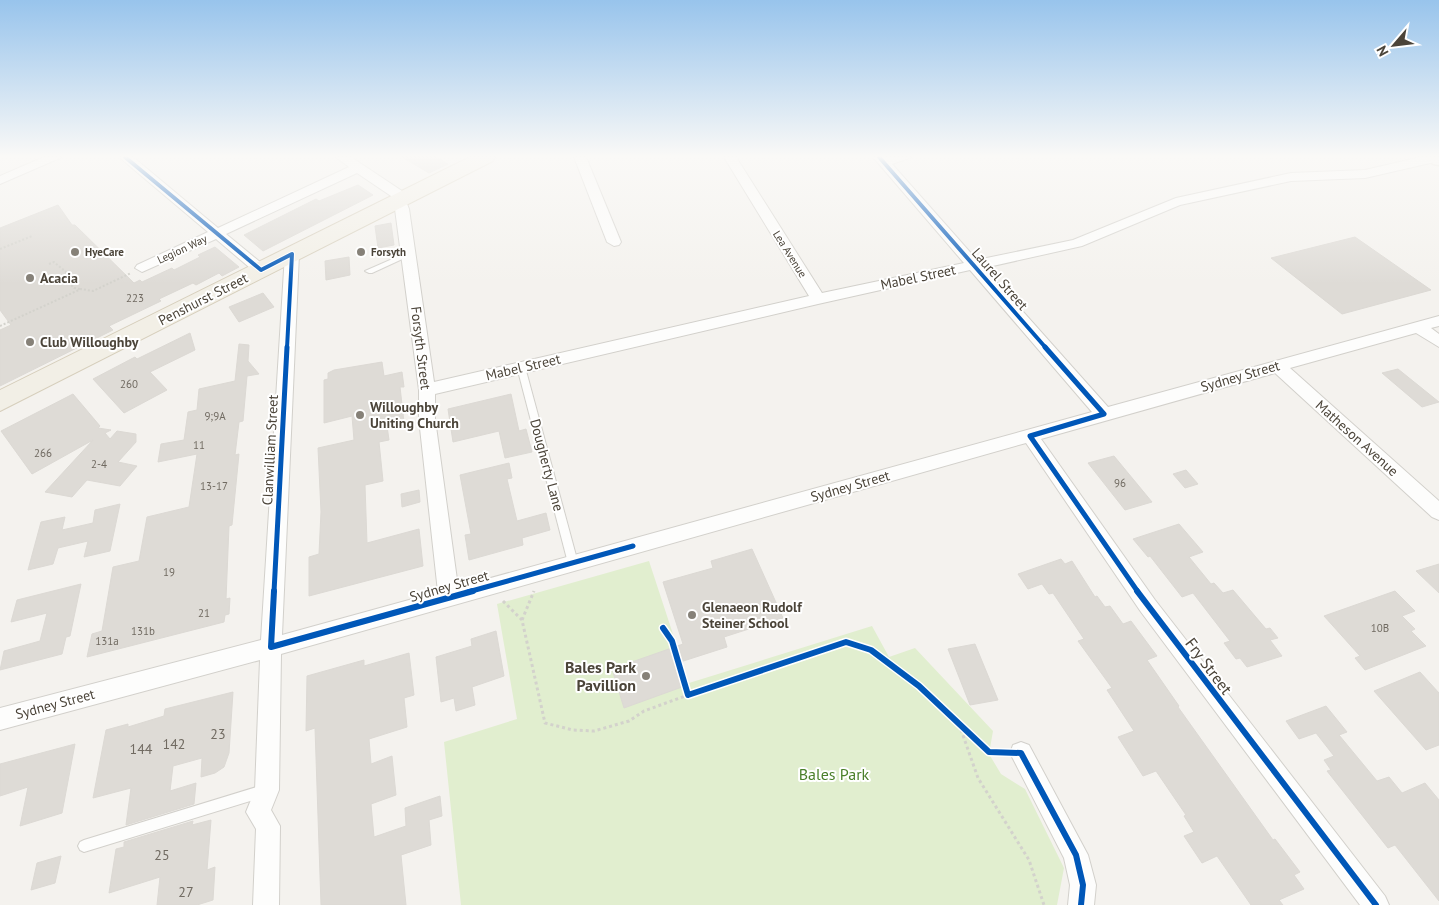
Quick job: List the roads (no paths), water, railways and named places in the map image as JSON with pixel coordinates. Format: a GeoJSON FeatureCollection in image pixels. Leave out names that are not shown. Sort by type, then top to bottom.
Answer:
{"type":"FeatureCollection","features":[{"type":"Feature","properties":{"kind":"main road","name":"Penshurst Street"},"geometry":{"type":"LineString","coordinates":[[0,401],[403,199]]}},
{"type":"Feature","properties":{"kind":"street"},"geometry":{"type":"LineString","coordinates":[[176,199],[261,270]]}},
{"type":"Feature","properties":{"kind":"street","name":"Legion Way"},"geometry":{"type":"LineString","coordinates":[[142,268],[290,199]]}},
{"type":"Feature","properties":{"kind":"street"},"geometry":{"type":"LineString","coordinates":[[597,199],[614,242]]}},
{"type":"Feature","properties":{"kind":"street","name":"Lea Avenue"},"geometry":{"type":"LineString","coordinates":[[756,199],[818,299]]}},
{"type":"Feature","properties":{"kind":"street","name":"Laurel Street"},"geometry":{"type":"LineString","coordinates":[[916,199],[1104,414]]}},
{"type":"Feature","properties":{"kind":"street","name":"Mabel Street"},"geometry":{"type":"LineString","coordinates":[[427,390],[818,299],[1077,244],[1176,202],[1189,199]]}},
{"type":"Feature","properties":{"kind":"street","name":"Forsyth Street"},"geometry":{"type":"LineString","coordinates":[[399,201],[402,209],[427,390],[427,419],[449,598]]}},
{"type":"Feature","properties":{"kind":"street","name":"Clanwilliam Street"},"geometry":{"type":"LineString","coordinates":[[266,905],[268,826],[258,812],[267,790],[271,647],[292,254]]}},
{"type":"Feature","properties":{"kind":"street","name":"Sydney Street"},"geometry":{"type":"LineString","coordinates":[[0,719],[449,598],[1030,436],[1276,365],[1439,321]]}},
{"type":"Feature","properties":{"kind":"street"},"geometry":{"type":"LineString","coordinates":[[1419,327],[1439,342]]}},
{"type":"Feature","properties":{"kind":"street","name":"Matheson Avenue"},"geometry":{"type":"LineString","coordinates":[[1276,365],[1439,512]]}},
{"type":"Feature","properties":{"kind":"street","name":"Fry Street"},"geometry":{"type":"LineString","coordinates":[[1030,436],[1148,606],[1376,905]]}},
{"type":"Feature","properties":{"kind":"street"},"geometry":{"type":"LineString","coordinates":[[1021,753],[1076,856],[1083,885],[1081,905]]}},
{"type":"Feature","properties":{"kind":"lane"},"geometry":{"type":"LineString","coordinates":[[369,271],[408,255]]}},
{"type":"Feature","properties":{"kind":"lane","name":"Dougherty Lane"},"geometry":{"type":"LineString","coordinates":[[521,367],[573,563]]}},
{"type":"Feature","properties":{"kind":"lane"},"geometry":{"type":"LineString","coordinates":[[84,846],[267,790]]}},
{"type":"Feature","properties":{"kind":"place","name":"HyeCare"},"geometry":{"type":"Point","coordinates":[75,252]}},
{"type":"Feature","properties":{"kind":"place","name":"Forsyth"},"geometry":{"type":"Point","coordinates":[361,252]}},
{"type":"Feature","properties":{"kind":"place","name":"Acacia"},"geometry":{"type":"Point","coordinates":[30,278]}},
{"type":"Feature","properties":{"kind":"place","name":"Club Willoughby"},"geometry":{"type":"Point","coordinates":[30,342]}},
{"type":"Feature","properties":{"kind":"place","name":"Willoughby Uniting Church"},"geometry":{"type":"Point","coordinates":[360,415]}},
{"type":"Feature","properties":{"kind":"place","name":"Glenaeon Rudolf Steiner School"},"geometry":{"type":"Point","coordinates":[692,615]}},
{"type":"Feature","properties":{"kind":"place","name":"Bales Park Pavillion"},"geometry":{"type":"Point","coordinates":[646,676]}},
{"type":"Feature","properties":{"kind":"park label","name":"Bales Park"},"geometry":{"type":"Point","coordinates":[834,774]}}]}
